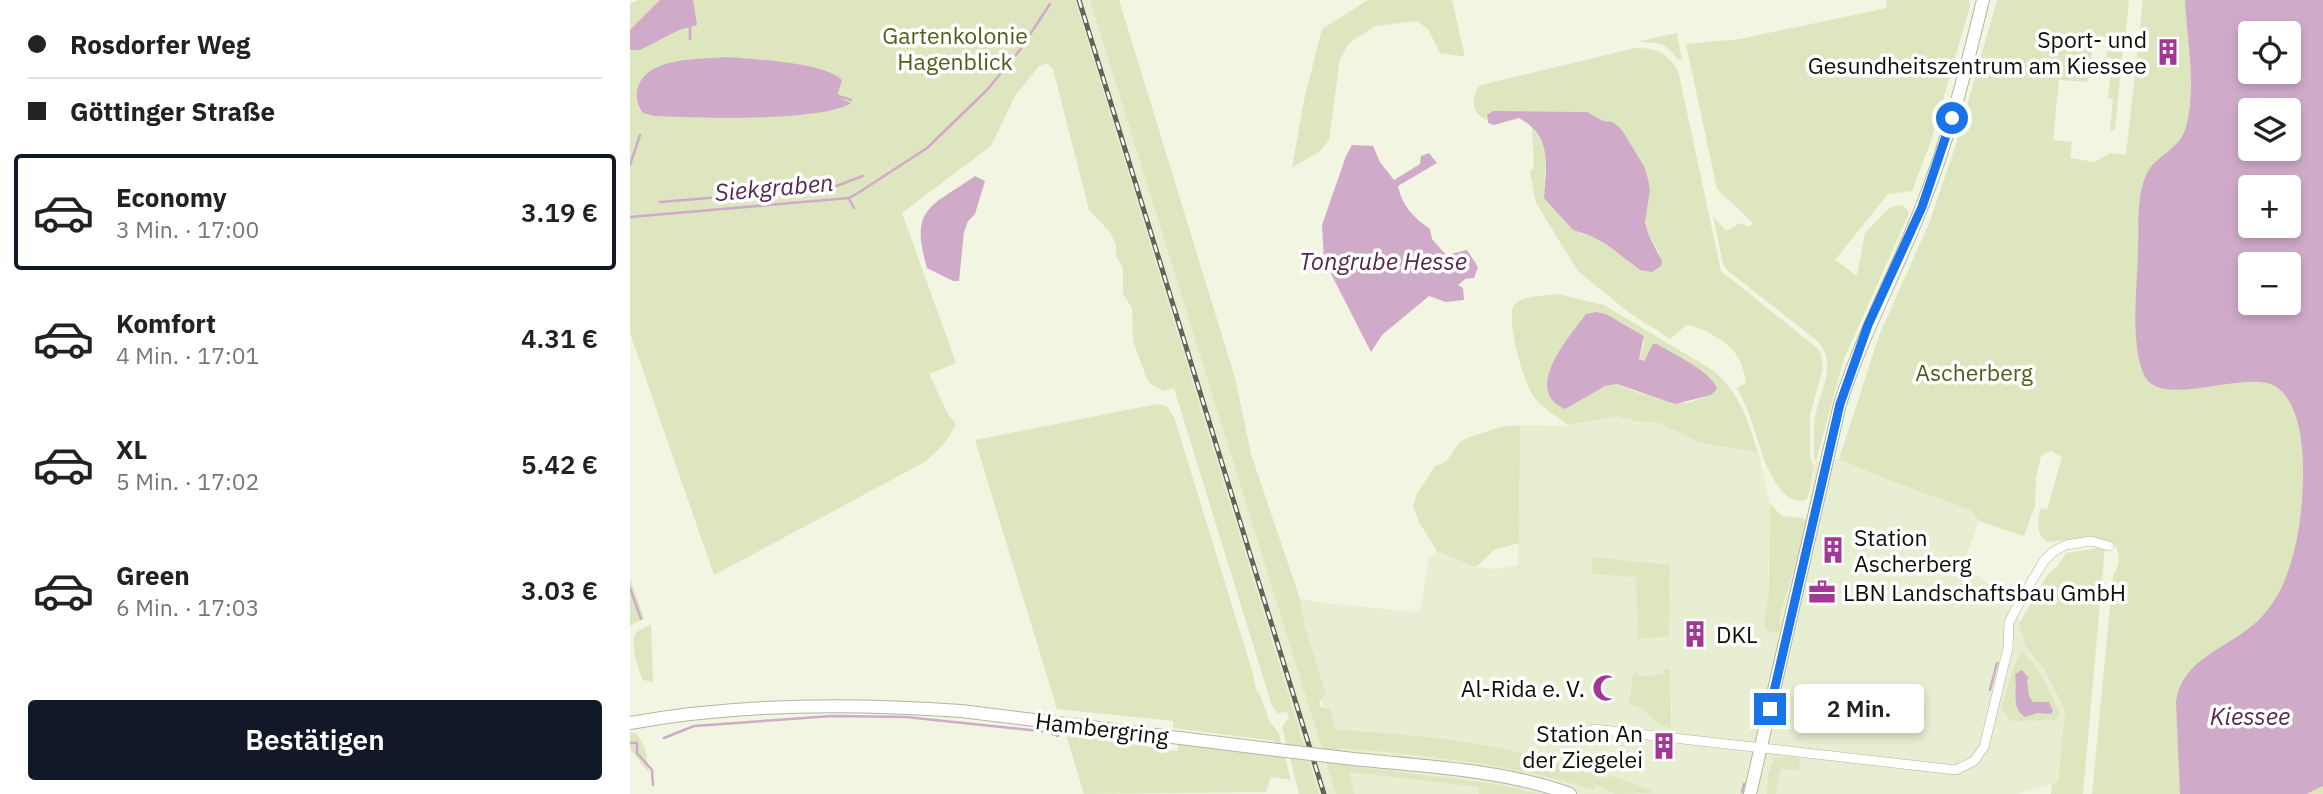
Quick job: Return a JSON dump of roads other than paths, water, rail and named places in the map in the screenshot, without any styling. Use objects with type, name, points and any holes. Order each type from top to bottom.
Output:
[{"type":"main road","points":[[1750,794],[1840,404],[1860,346],[1922,207],[1940,157],[1983,0]]},
{"type":"main road","name":"Hambergring","points":[[630,723],[749,709],[909,707],[1489,775],[1531,782],[1570,794]]},
{"type":"street","points":[[1594,729],[1947,770],[1967,766],[1984,747],[2008,648],[2009,622],[2044,561],[2054,551],[2066,545],[2091,541],[2109,546]]},
{"type":"water","points":[[660,0],[693,0],[697,25],[679,30],[640,50],[630,50],[630,30]]},
{"type":"water","name":"Kiessee","points":[[2185,0],[2323,0],[2323,786],[2306,794],[2180,794],[2176,701],[2180,687],[2196,665],[2253,625],[2272,605],[2279,593],[2296,541],[2303,473],[2300,431],[2295,413],[2287,397],[2275,386],[2262,382],[2244,382],[2167,389],[2153,385],[2144,375],[2140,362],[2135,315],[2139,203],[2150,168],[2173,147],[2186,127],[2191,96]]},
{"type":"water","points":[[725,57],[787,62],[820,69],[842,80],[837,97],[851,103],[814,113],[757,117],[655,116],[641,110],[637,92],[641,80],[649,72],[673,62]]},
{"type":"water","points":[[1493,111],[1587,112],[1603,121],[1613,122],[1622,130],[1644,166],[1648,179],[1650,190],[1645,223],[1662,261],[1661,266],[1652,272],[1640,270],[1606,244],[1573,230],[1544,198],[1546,163],[1538,134],[1519,118],[1494,125],[1488,123],[1487,115]]},
{"type":"water","name":"Tongrube Hesse","points":[[1352,145],[1373,146],[1380,162],[1394,180],[1420,164],[1421,156],[1429,153],[1437,163],[1398,186],[1402,200],[1414,216],[1430,229],[1432,239],[1446,255],[1467,250],[1478,267],[1474,278],[1465,279],[1458,285],[1463,288],[1464,300],[1446,302],[1429,296],[1382,335],[1371,352],[1324,260],[1322,225]]},
{"type":"water","points":[[975,176],[985,181],[975,214],[968,221],[964,232],[959,281],[953,281],[927,268],[922,248],[923,220],[936,203]]},
{"type":"water","points":[[1586,314],[1606,314],[1644,336],[1639,359],[1644,361],[1653,344],[1657,344],[1708,376],[1717,389],[1711,395],[1675,404],[1617,384],[1605,386],[1565,409],[1553,400],[1547,389],[1548,376],[1570,335]]},
{"type":"water","points":[[2022,670],[2029,678],[2029,696],[2033,702],[2049,702],[2053,711],[2051,714],[2037,713],[2025,717],[2020,713],[2016,703],[2015,674]]},
{"type":"waterway","name":"Siekgraben","points":[[630,217],[849,198],[927,148],[987,90],[1019,51],[1050,4]]},
{"type":"waterway","points":[[690,27],[690,39]]},
{"type":"waterway","points":[[835,95],[851,100]]},
{"type":"waterway","points":[[630,165],[640,135]]},
{"type":"waterway","points":[[660,202],[831,188],[863,176]]},
{"type":"waterway","points":[[849,199],[854,208]]},
{"type":"waterway","points":[[630,588],[641,619]]},
{"type":"waterway","points":[[1990,690],[1997,663]]},
{"type":"waterway","points":[[664,738],[694,726],[832,716],[906,717],[1049,732],[1058,736]]},
{"type":"waterway","points":[[630,743],[637,743],[637,753],[652,770],[653,785]]},
{"type":"waterway","points":[[1742,792],[1744,784]]},
{"type":"railway","points":[[1079,0],[1324,794]]},
{"type":"place","name":"Sport- und Gesundheitszentrum am Kiessee","points":[[2168,52]]},
{"type":"place","name":"Station Ascherberg","points":[[1833,550]]},
{"type":"place","name":"LBN Landschaftsbau GmbH","points":[[1822,592]]},
{"type":"place","name":"DKL","points":[[1695,634]]},
{"type":"place","name":"Al-Rida e. V.","points":[[1606,688]]},
{"type":"place","name":"Station An der Ziegelei","points":[[1664,746]]},
{"type":"park label","name":"Gartenkolonie Hagenblick","points":[[955,48]]},
{"type":"park label","name":"Ascherberg","points":[[1974,372]]}]
